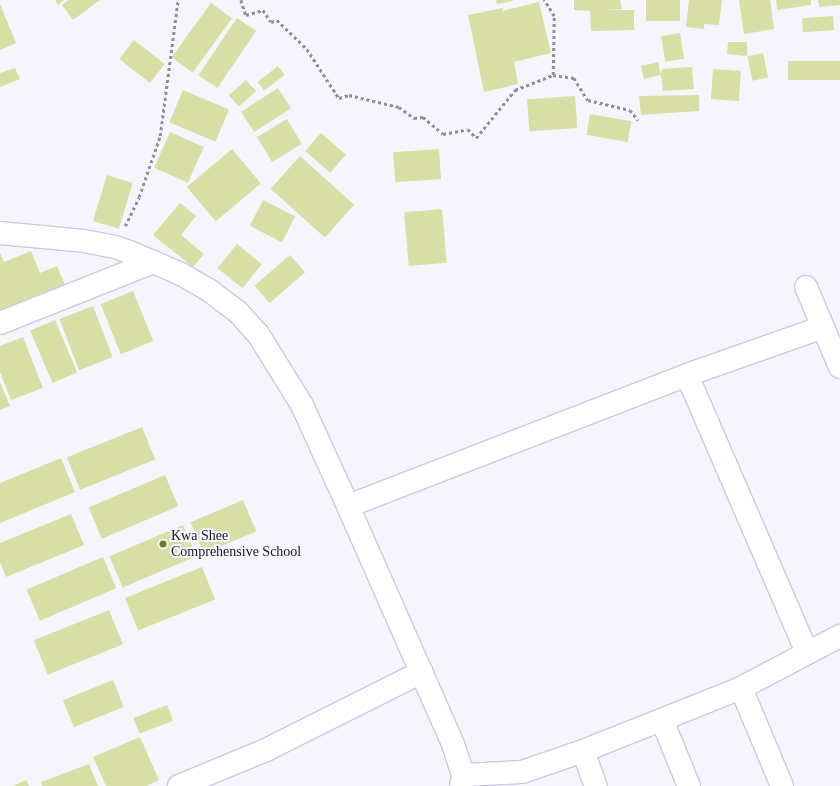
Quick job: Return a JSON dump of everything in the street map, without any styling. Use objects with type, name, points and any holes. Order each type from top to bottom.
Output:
[{"type":"street","points":[[0,233],[42,236],[115,247],[153,262],[210,291],[238,312],[258,334],[302,405],[453,744],[462,781],[524,779],[583,751],[741,688],[840,636]]},
{"type":"street","points":[[0,324],[153,262]]},
{"type":"street","points":[[806,286],[840,367]]},
{"type":"street","points":[[348,506],[687,375],[823,327]]},
{"type":"street","points":[[687,375],[807,652]]},
{"type":"street","points":[[179,786],[266,750],[422,672]]},
{"type":"street","points":[[741,688],[782,786]]},
{"type":"street","points":[[662,720],[689,786]]},
{"type":"street","points":[[583,751],[596,786]]},
{"type":"path","points":[[115,247],[139,197],[160,136],[173,23],[178,0]]},
{"type":"path","points":[[241,0],[246,15],[263,10],[271,22],[277,20],[307,49],[338,98],[349,96],[399,107],[414,118],[423,117],[443,134],[468,129],[476,138],[515,90],[553,75],[574,78],[588,100],[630,110],[638,120]]},
{"type":"path","points":[[544,0],[554,16],[553,75]]},
{"type":"building","points":[[55,0],[64,0],[58,5]]},
{"type":"building","points":[[69,0],[100,0],[73,20],[62,5]]},
{"type":"building","points":[[496,0],[513,0],[513,1],[497,4]]},
{"type":"building","points":[[574,0],[620,0],[622,9],[607,10],[634,10],[634,30],[591,31],[590,11],[574,10]]},
{"type":"building","points":[[646,0],[680,0],[680,21],[646,21]]},
{"type":"building","points":[[689,0],[722,0],[719,25],[704,24],[704,29],[686,27]]},
{"type":"building","points":[[739,0],[770,0],[774,29],[744,34]]},
{"type":"building","points":[[776,0],[811,0],[811,5],[777,10]]},
{"type":"building","points":[[818,0],[840,0],[840,5],[819,7]]},
{"type":"building","points":[[539,2],[551,53],[514,62],[518,84],[484,92],[468,15],[503,8],[502,11]]},
{"type":"building","points":[[211,3],[232,18],[193,72],[172,57]]},
{"type":"building","points":[[0,4],[16,43],[0,50]]},
{"type":"building","points":[[833,16],[834,30],[803,32],[802,18]]},
{"type":"building","points":[[237,18],[256,31],[217,88],[198,75]]},
{"type":"building","points":[[680,33],[684,59],[665,62],[661,36]]},
{"type":"building","points":[[134,40],[165,64],[150,83],[119,59]]},
{"type":"building","points":[[728,42],[747,42],[747,56],[727,54]]},
{"type":"building","points":[[763,53],[768,77],[753,81],[747,56]]},
{"type":"building","points":[[788,61],[840,61],[840,80],[788,80]]},
{"type":"building","points":[[658,62],[661,75],[644,79],[641,66]]},
{"type":"building","points":[[278,66],[285,75],[264,91],[258,82]]},
{"type":"building","points":[[692,67],[694,89],[663,91],[661,75],[662,69]]},
{"type":"building","points":[[15,68],[20,79],[0,87],[0,73]]},
{"type":"building","points":[[713,69],[741,71],[739,101],[711,99]]},
{"type":"building","points":[[246,80],[256,91],[239,107],[229,95]]},
{"type":"building","points":[[278,88],[291,108],[254,132],[241,112]]},
{"type":"building","points":[[183,90],[229,110],[215,142],[169,122]]},
{"type":"building","points":[[699,95],[699,111],[641,115],[639,96]]},
{"type":"building","points":[[575,96],[577,128],[529,131],[527,99]]},
{"type":"building","points":[[590,114],[631,121],[628,142],[586,135]]},
{"type":"building","points":[[287,119],[302,144],[272,162],[257,137]]},
{"type":"building","points":[[170,132],[204,147],[188,183],[154,168]]},
{"type":"building","points":[[321,133],[346,155],[330,173],[305,151]]},
{"type":"building","points":[[232,149],[261,183],[216,221],[187,187]]},
{"type":"building","points":[[439,149],[441,179],[395,182],[393,152]]},
{"type":"building","points":[[300,156],[354,205],[325,238],[271,189]]},
{"type":"building","points":[[107,175],[133,183],[119,229],[93,221]]},
{"type":"building","points":[[263,200],[295,216],[282,242],[250,226]]},
{"type":"building","points":[[180,203],[196,216],[181,235],[204,254],[193,267],[153,235]]},
{"type":"building","points":[[442,209],[447,263],[409,266],[404,212]]},
{"type":"building","points":[[237,244],[262,264],[242,288],[217,268]]},
{"type":"building","points":[[31,251],[40,273],[57,266],[65,285],[0,312],[0,253],[4,262]]},
{"type":"building","points":[[290,255],[305,272],[270,303],[255,286]]},
{"type":"building","points":[[133,291],[153,341],[121,354],[101,304]]},
{"type":"building","points":[[93,306],[113,357],[79,370],[59,319]]},
{"type":"building","points":[[55,320],[77,372],[52,383],[30,331]]},
{"type":"building","points":[[23,337],[43,388],[11,400],[0,372],[0,346]]},
{"type":"building","points":[[0,382],[10,406],[0,410]]},
{"type":"building","points":[[142,427],[155,459],[80,490],[67,457]]},
{"type":"building","points":[[61,458],[75,492],[0,523],[0,483]]},
{"type":"building","points":[[165,475],[178,506],[102,539],[89,507]]},
{"type":"building","points":[[243,500],[256,531],[204,554],[191,522]]},
{"type":"building","points":[[71,514],[84,545],[6,577],[0,562],[0,543]]},
{"type":"building","points":[[183,525],[196,556],[123,588],[109,556]]},
{"type":"building","points":[[103,557],[116,588],[40,621],[27,589]]},
{"type":"building","points":[[202,567],[215,599],[138,631],[125,598]]},
{"type":"building","points":[[109,610],[123,644],[48,675],[34,640]]},
{"type":"building","points":[[113,680],[124,707],[74,727],[63,700]]},
{"type":"building","points":[[167,705],[173,721],[139,734],[133,718]]},
{"type":"building","points":[[140,737],[159,780],[146,786],[106,786],[93,757]]},
{"type":"building","points":[[89,764],[98,786],[42,786],[41,782]]},
{"type":"building","points":[[26,780],[29,786],[13,786]]},
{"type":"place","name":"Kwa Shee Comprehensive School","points":[[163,544]]}]
